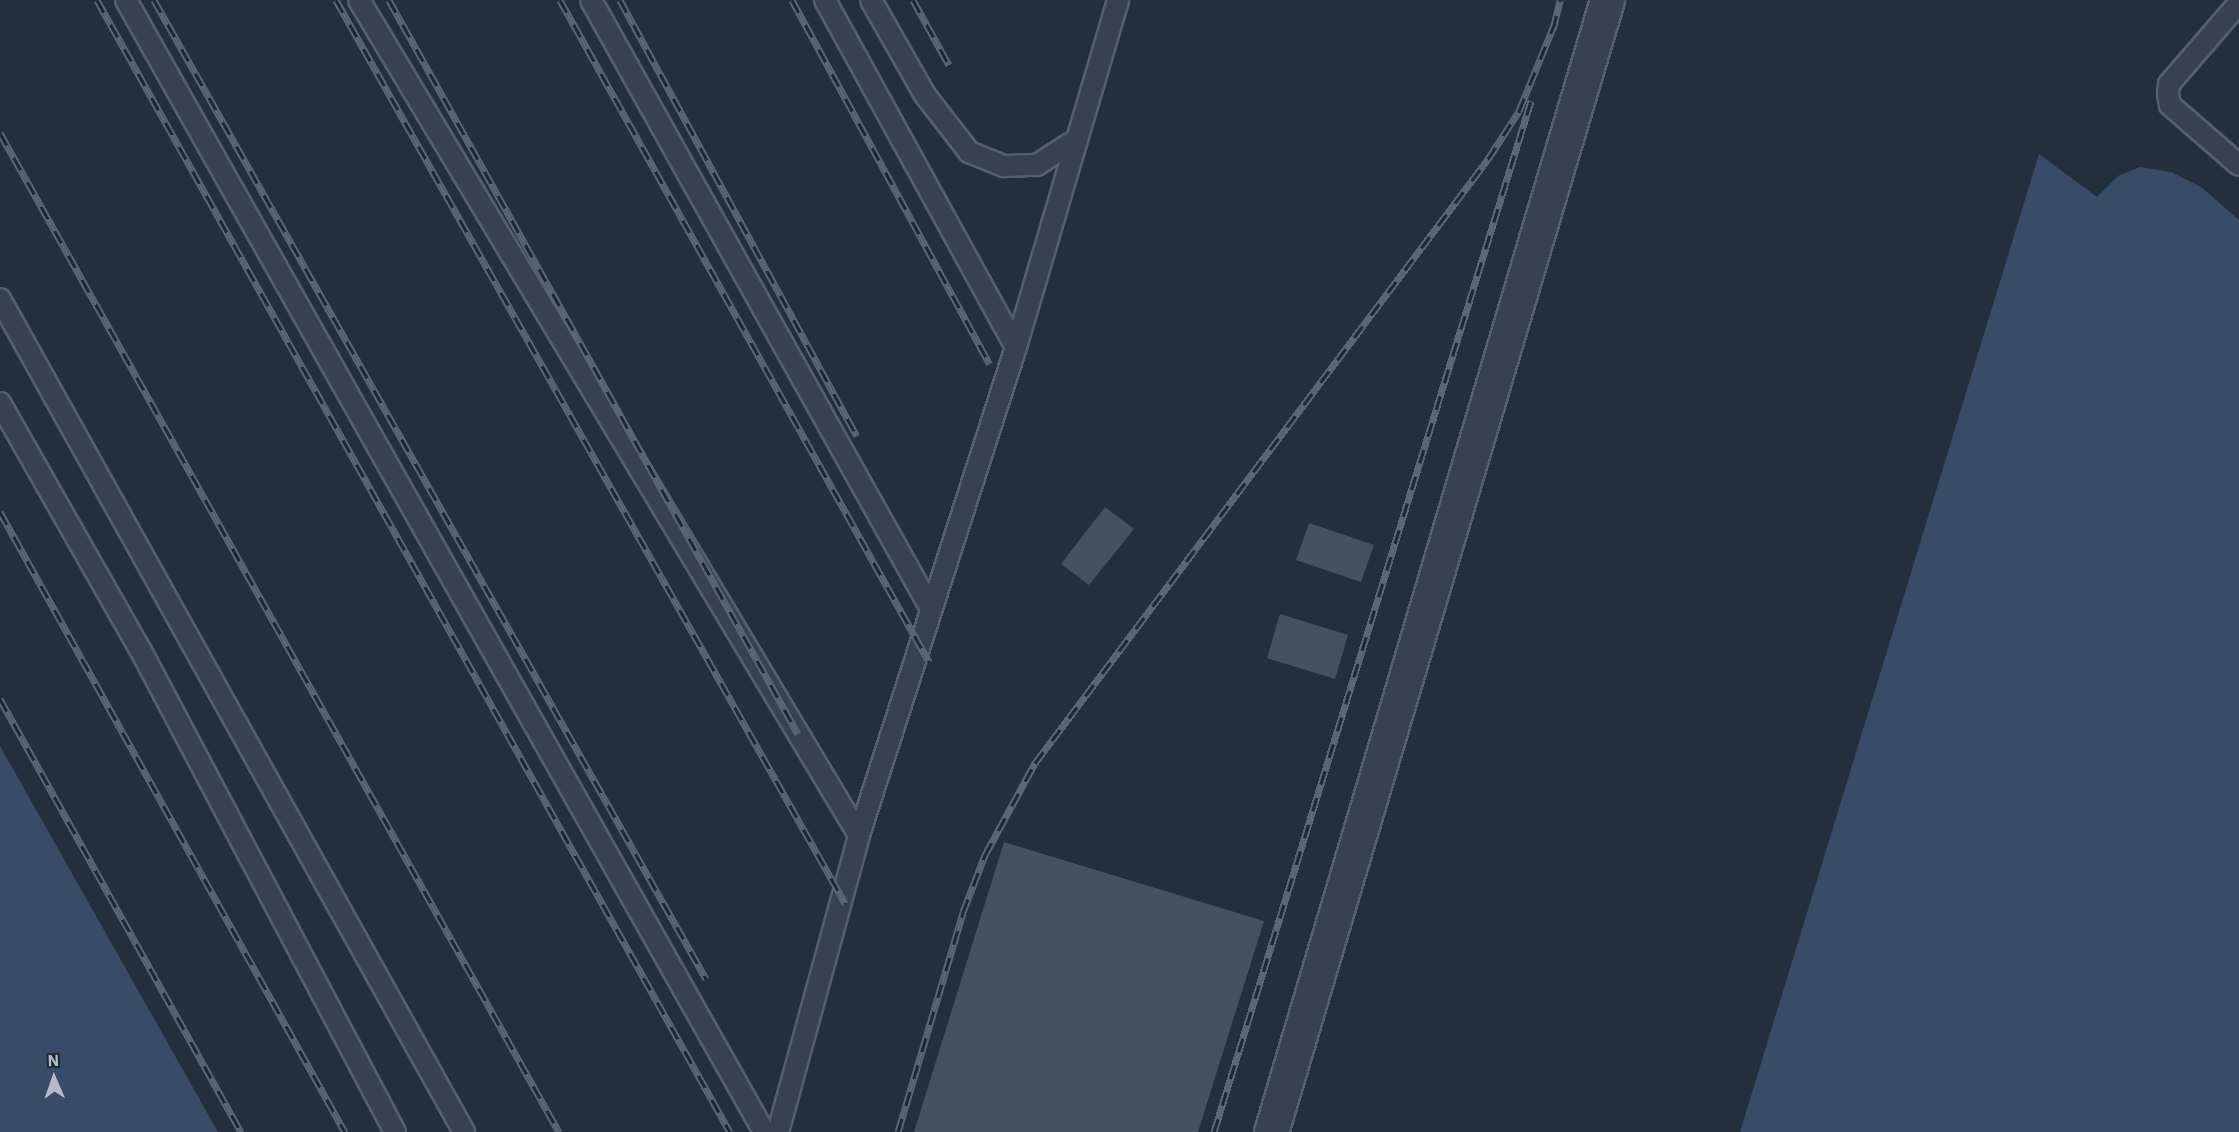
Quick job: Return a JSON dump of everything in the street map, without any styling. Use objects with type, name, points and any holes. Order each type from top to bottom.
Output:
[{"type":"street","points":[[1271,1132],[1607,0]]},
{"type":"lane","points":[[126,0],[764,1132]]},
{"type":"lane","points":[[359,0],[860,835]]},
{"type":"lane","points":[[591,0],[930,607]]},
{"type":"lane","points":[[825,0],[1016,347]]},
{"type":"lane","points":[[871,0],[925,95],[969,152],[1004,166],[1037,165],[1071,144]]},
{"type":"lane","points":[[778,1132],[860,835],[904,706],[930,607],[1016,347],[1071,144],[1118,0]]},
{"type":"lane","points":[[2239,3],[2169,84],[2168,94],[2170,105],[2239,165]]},
{"type":"lane","points":[[0,299],[464,1132]]},
{"type":"lane","points":[[0,403],[140,649],[395,1132]]},
{"type":"water","points":[[2039,154],[2097,197],[2118,176],[2140,167],[2171,172],[2201,187],[2239,220],[2239,1132],[1740,1132]]},
{"type":"water","points":[[0,746],[218,1132],[0,1132]]},
{"type":"building","points":[[1105,507],[1134,529],[1089,585],[1061,564]]},
{"type":"building","points":[[1309,523],[1374,545],[1361,582],[1296,560]]},
{"type":"building","points":[[1280,614],[1348,635],[1335,679],[1267,658]]},
{"type":"building","points":[[1004,842],[1264,921],[1198,1132],[914,1132]]},
{"type":"railway","points":[[97,0],[730,1132]]},
{"type":"railway","points":[[154,0],[706,979]]},
{"type":"railway","points":[[336,0],[845,903]]},
{"type":"railway","points":[[389,0],[798,734]]},
{"type":"railway","points":[[560,0],[929,662]]},
{"type":"railway","points":[[620,0],[857,436]]},
{"type":"railway","points":[[792,0],[990,364]]},
{"type":"railway","points":[[913,0],[949,65]]},
{"type":"railway","points":[[1553,29],[1560,0]]},
{"type":"railway","points":[[898,1132],[963,912],[985,855],[1035,763],[1488,159],[1519,111],[1555,23]]},
{"type":"railway","points":[[1214,1132],[1531,101]]},
{"type":"railway","points":[[0,133],[559,1132]]},
{"type":"railway","points":[[0,512],[345,1132]]},
{"type":"railway","points":[[0,699],[241,1132]]}]
